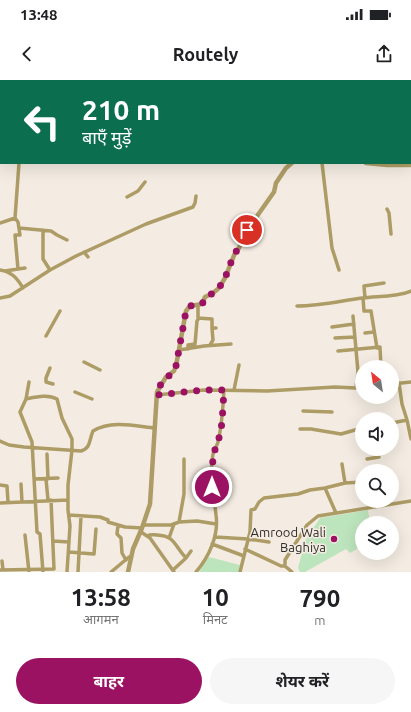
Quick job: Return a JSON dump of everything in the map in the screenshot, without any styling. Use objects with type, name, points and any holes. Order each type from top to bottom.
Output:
[{"type":"street","points":[[18,269],[15,236],[20,235],[16,218],[19,164]]},
{"type":"street","points":[[128,572],[133,549],[150,504],[157,395],[160,385],[166,376],[174,371],[176,366],[186,311],[190,306],[202,304],[206,297],[219,288],[225,278],[234,253],[239,248],[245,233],[274,192],[276,183],[286,168],[291,164]]},
{"type":"street","points":[[322,164],[332,248],[339,270]]},
{"type":"street","points":[[374,164],[411,165]]},
{"type":"street","points":[[127,197],[138,191],[145,182]]},
{"type":"street","points":[[0,298],[10,296],[50,270],[84,252],[146,224],[193,207],[196,196]]},
{"type":"street","points":[[387,209],[389,213],[391,234]]},
{"type":"street","points":[[0,223],[16,218]]},
{"type":"street","points":[[19,228],[51,231],[57,236],[67,240]]},
{"type":"street","points":[[43,230],[43,259],[50,270]]},
{"type":"street","points":[[84,252],[88,257]]},
{"type":"street","points":[[2,271],[25,268]]},
{"type":"street","points":[[2,271],[17,278],[23,288]]},
{"type":"street","points":[[377,348],[371,311],[364,311],[364,286],[384,283]]},
{"type":"street","points":[[297,306],[317,306],[411,291]]},
{"type":"street","points":[[188,349],[188,345],[195,344],[197,321],[199,318],[198,305]]},
{"type":"street","points":[[46,336],[60,311]]},
{"type":"street","points":[[353,316],[357,360]]},
{"type":"street","points":[[199,318],[212,319],[214,328],[213,340],[210,345]]},
{"type":"street","points":[[332,327],[354,324]]},
{"type":"street","points":[[365,333],[374,332]]},
{"type":"street","points":[[335,338],[355,337]]},
{"type":"street","points":[[179,350],[210,345],[231,344]]},
{"type":"street","points":[[338,351],[380,347],[381,360]]},
{"type":"street","points":[[84,362],[100,370]]},
{"type":"street","points":[[234,390],[239,365]]},
{"type":"street","points":[[50,368],[46,382],[53,384]]},
{"type":"street","points":[[30,382],[26,399],[20,412],[32,442],[37,532],[40,534],[43,571]]},
{"type":"street","points":[[411,382],[399,383],[402,404],[411,439]]},
{"type":"street","points":[[157,395],[204,390],[267,391],[334,387],[355,388]]},
{"type":"street","points":[[196,572],[204,562],[215,537],[216,517],[212,483],[213,454],[218,443],[222,423],[224,390]]},
{"type":"street","points":[[75,392],[92,398]]},
{"type":"street","points":[[26,399],[43,396],[54,397],[57,399],[62,418],[72,439],[68,485],[70,526],[67,572]]},
{"type":"street","points":[[303,411],[332,412]]},
{"type":"street","points":[[399,421],[407,420]]},
{"type":"street","points":[[0,441],[9,444],[32,447],[72,450],[86,449],[89,446],[93,431],[109,425],[120,424],[155,428]]},
{"type":"street","points":[[300,429],[312,429],[341,434],[355,430]]},
{"type":"street","points":[[2,562],[1,570],[43,571],[54,569],[47,479],[47,454]]},
{"type":"street","points":[[367,459],[379,457]]},
{"type":"street","points":[[179,522],[184,494],[184,459]]},
{"type":"street","points":[[342,464],[346,483]]},
{"type":"street","points":[[34,479],[58,478]]},
{"type":"street","points":[[240,572],[250,532],[251,510],[255,509],[259,502],[264,498],[298,494],[310,490],[355,482]]},
{"type":"street","points":[[21,484],[22,502]]},
{"type":"street","points":[[0,485],[7,486],[8,502]]},
{"type":"street","points":[[325,488],[336,513]]},
{"type":"street","points":[[0,503],[68,500]]},
{"type":"street","points":[[286,569],[285,560],[289,552],[308,525],[318,516],[411,501]]},
{"type":"street","points":[[69,515],[100,517],[108,520],[108,522],[118,525],[142,528],[179,522],[197,521],[216,524]]},
{"type":"street","points":[[78,572],[81,516]]},
{"type":"street","points":[[169,538],[174,524]]},
{"type":"street","points":[[118,525],[117,534],[121,538],[122,553],[126,560]]},
{"type":"street","points":[[142,528],[173,571],[186,558],[190,551]]},
{"type":"street","points":[[69,552],[94,554],[96,529]]},
{"type":"street","points":[[25,535],[29,571]]},
{"type":"street","points":[[147,536],[166,536],[172,540],[180,553],[186,558]]},
{"type":"street","points":[[215,537],[269,542]]},
{"type":"street","points":[[53,541],[69,542]]},
{"type":"street","points":[[212,544],[244,556]]},
{"type":"street","points":[[245,549],[292,572]]},
{"type":"street","points":[[112,572],[128,557],[131,557]]},
{"type":"green space","name":"Amrood Wali Baghiya","points":[[368,510],[369,516],[355,516],[355,550],[350,553],[346,549],[305,572],[300,572],[298,568],[305,541],[320,518]]},
{"type":"green space","points":[[209,557],[240,565],[239,572],[199,572]]},
{"type":"place","name":"Amrood Wali Baghiya","points":[[334,539]]},
{"type":"route","points":[[212,487],[213,454],[218,443],[222,423],[224,390],[204,390],[157,395],[157,392],[166,376],[174,371],[176,366],[186,311],[190,306],[202,304],[206,297],[219,288],[225,278],[234,253],[239,248],[247,230]]}]
